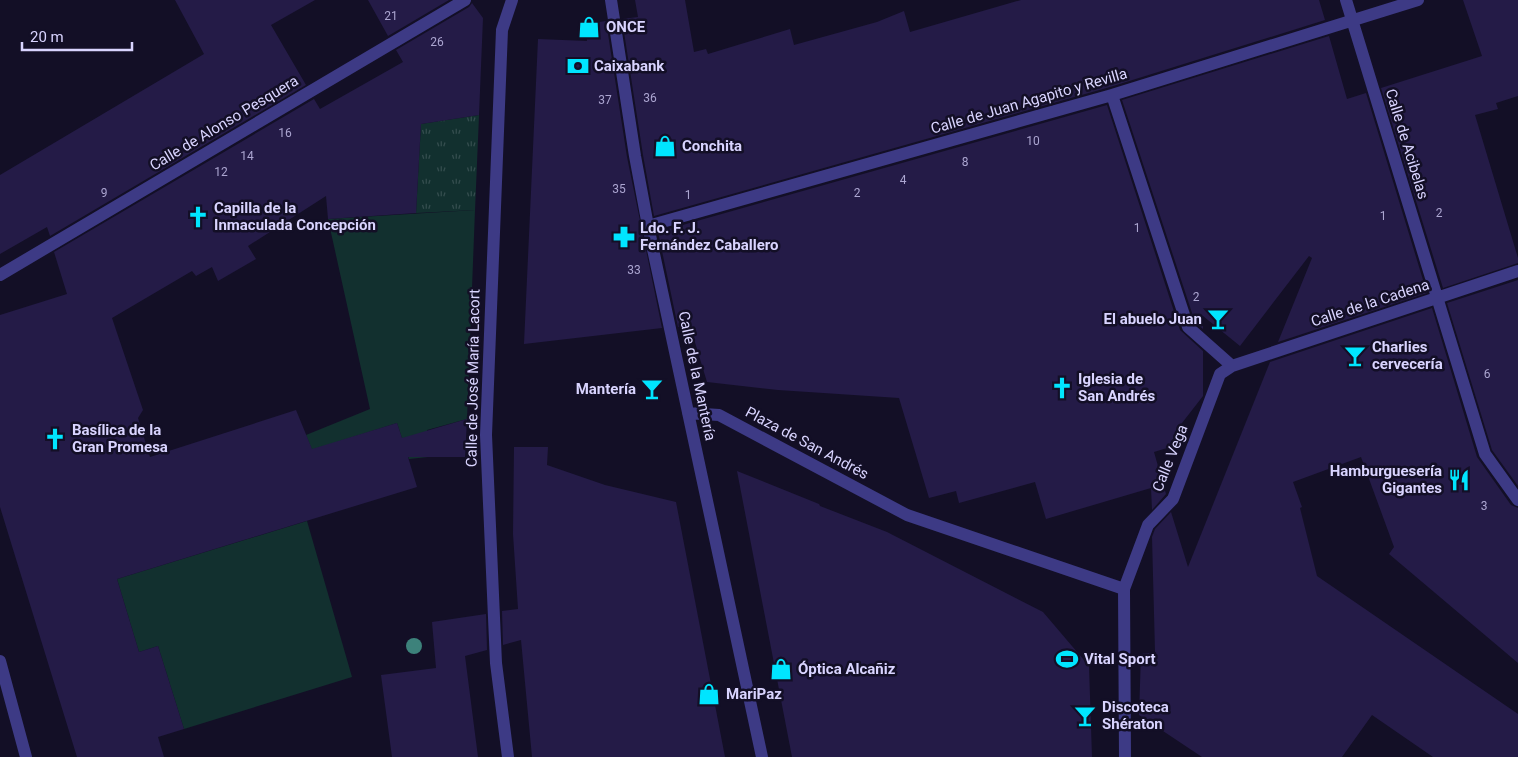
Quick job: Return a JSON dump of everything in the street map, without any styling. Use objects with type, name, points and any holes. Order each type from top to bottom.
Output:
[{"type":"street","name":"Calle de Alonso Pesquera","points":[[0,275],[465,0]]},
{"type":"street","name":"Calle de José María Lacort","points":[[508,757],[496,663],[486,435],[502,30],[512,0]]},
{"type":"street","name":"Calle de la Mantería","points":[[611,0],[633,146],[648,226],[762,757]]},
{"type":"street","name":"Calle de Acibelas","points":[[1346,0],[1485,454],[1518,500]]},
{"type":"street","name":"Calle de Juan Agapito y Revilla","points":[[648,226],[1112,95],[1418,0]]},
{"type":"street","points":[[1112,95],[1188,327],[1232,366]]},
{"type":"street","name":"Calle de la Cadena","points":[[1232,366],[1518,271]]},
{"type":"street","name":"Calle Vega","points":[[1128,755],[1123,648],[1124,589],[1148,525],[1173,499],[1220,374],[1232,366]]},
{"type":"street","name":"Plaza de San Andrés","points":[[688,413],[718,415],[907,515],[1124,589]]},
{"type":"street","points":[[0,661],[26,757]]},
{"type":"green space","points":[[479,115],[475,210],[416,213],[421,124]]},
{"type":"green space","points":[[475,210],[467,419],[427,430],[428,457],[409,459],[397,423],[312,450],[306,435],[370,409],[328,219]]},
{"type":"green space","points":[[307,521],[352,677],[184,729],[158,646],[139,652],[117,579]]},
{"type":"building","points":[[175,0],[315,0],[271,25],[306,85],[50,236],[47,227],[0,254],[0,175],[204,54]]},
{"type":"building","points":[[368,0],[449,0],[388,36]]},
{"type":"building","points":[[635,0],[685,0],[694,52],[706,49],[708,54],[790,29],[794,45],[877,22],[904,11],[910,32],[1021,0],[1319,0],[1325,20],[1110,87],[654,216],[622,19],[638,17]]},
{"type":"building","points":[[1463,0],[1518,0],[1518,96],[1496,103],[1498,109],[1475,115],[1518,263],[1443,288],[1381,88],[1482,56]]},
{"type":"building","points":[[472,3],[483,18],[479,115],[421,124],[416,213],[328,219],[326,196],[248,246],[256,259],[218,281],[212,267],[196,276],[192,271],[112,318],[143,410],[138,418],[150,457],[296,410],[312,449],[397,423],[402,438],[467,419],[465,457],[408,457],[417,487],[117,579],[139,652],[158,646],[184,729],[158,737],[164,757],[77,757],[0,507],[0,315],[67,294],[54,252],[314,99],[320,109],[403,62],[396,50],[469,7]]},
{"type":"building","points":[[606,21],[627,157],[662,328],[524,344],[538,39],[587,41],[585,24]]},
{"type":"building","points":[[1329,36],[1347,99],[1366,93],[1427,293],[1278,342],[1312,258],[1309,256],[1240,346],[1203,316],[1203,329],[1195,322],[1122,100]]},
{"type":"building","points":[[1107,105],[1180,330],[1203,351],[1203,396],[1175,432],[1180,444],[1154,452],[1166,494],[1152,510],[1151,488],[1046,519],[1035,482],[959,503],[956,491],[929,498],[899,398],[778,390],[707,382],[690,326],[678,327],[658,232]]},
{"type":"building","points":[[1518,280],[1518,486],[1492,450],[1447,303]]},
{"type":"building","points":[[1432,308],[1477,457],[1511,505],[1518,508],[1518,663],[1389,554],[1394,547],[1361,457],[1293,482],[1302,507],[1300,508],[1317,576],[1518,714],[1518,757],[1433,757],[1372,715],[1342,757],[1202,757],[1139,715],[1141,654],[1155,652],[1152,537],[1155,529],[1171,512],[1188,567],[1270,362]]},
{"type":"building","points":[[514,447],[548,447],[547,465],[605,485],[676,502],[725,757],[532,757],[521,640],[503,645],[502,611],[518,609],[513,534]]},
{"type":"building","points":[[737,471],[887,532],[1043,612],[1089,666],[1092,757],[792,757]]},
{"type":"building","points":[[486,614],[487,650],[465,656],[478,757],[392,757],[381,675],[436,668],[432,622]]},
{"type":"place","name":"ONCE","points":[[589,27]]},
{"type":"place","name":"Caixabank","points":[[578,66]]},
{"type":"place","name":"Conchita","points":[[665,146]]},
{"type":"place","name":"Capilla de la Inmaculada Concepción","points":[[198,217]]},
{"type":"place","name":"Ldo. F. J. Fernández Caballero","points":[[624,237]]},
{"type":"place","name":"El abuelo Juan","points":[[1218,319]]},
{"type":"place","name":"Charlies cervecería","points":[[1355,356]]},
{"type":"place","name":"Iglesia de San Andrés","points":[[1062,388]]},
{"type":"place","name":"Mantería","points":[[652,389]]},
{"type":"place","name":"Basílica de la Gran Promesa","points":[[55,439]]},
{"type":"place","name":"Hamburguesería Gigantes","points":[[1459,480]]},
{"type":"place","name":"Vital Sport","points":[[1067,659]]},
{"type":"place","name":"Óptica Alcañiz","points":[[781,669]]},
{"type":"place","name":"MariPaz","points":[[709,694]]},
{"type":"place","name":"Discoteca Shératon","points":[[1085,716]]}]
